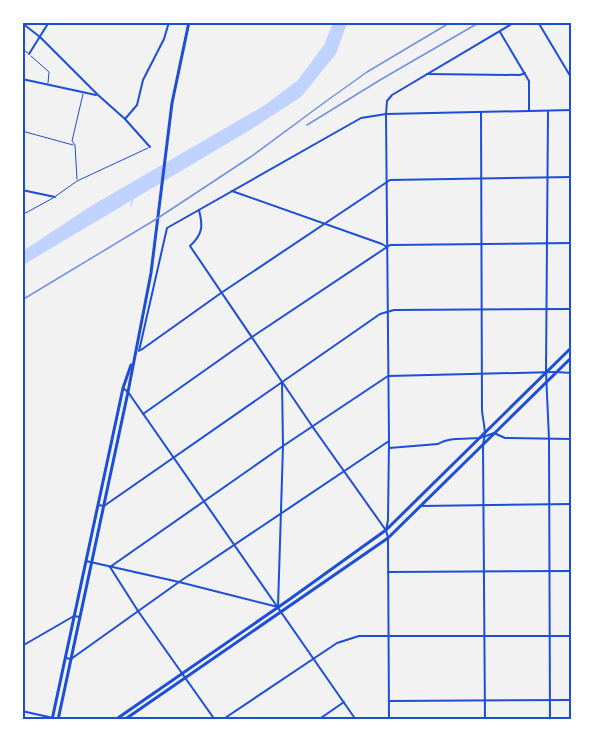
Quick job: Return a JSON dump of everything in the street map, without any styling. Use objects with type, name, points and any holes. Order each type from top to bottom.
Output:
[{"type":"main road","points":[[59,719],[151,273],[172,103],[189,22]]},
{"type":"main road","points":[[115,720],[386,530],[572,347]]},
{"type":"main road","points":[[52,719],[123,388],[134,355]]},
{"type":"main road","points":[[124,720],[388,538],[572,357]]},
{"type":"street","points":[[29,54],[49,22]]},
{"type":"street","points":[[125,119],[137,105],[143,80],[164,39],[168,22]]},
{"type":"street","points":[[386,530],[389,448],[387,100],[426,74],[515,22]]},
{"type":"street","points":[[538,22],[572,79]]},
{"type":"street","points":[[22,23],[40,36],[125,119],[150,147]]},
{"type":"street","points":[[500,31],[529,81],[529,111]]},
{"type":"street","points":[[426,74],[520,75],[525,73]]},
{"type":"street","points":[[22,79],[98,95]]},
{"type":"street","points":[[139,351],[167,228],[361,118],[386,114],[572,110]]},
{"type":"street","points":[[548,111],[546,372],[549,438],[550,720]]},
{"type":"street","points":[[481,112],[482,411],[486,434],[483,444],[485,720]]},
{"type":"street","points":[[134,355],[390,180],[572,177]]},
{"type":"street","points":[[22,190],[55,197]]},
{"type":"street","points":[[232,191],[387,247]]},
{"type":"street","points":[[199,210],[201,230],[198,239],[190,246],[312,426],[386,530],[388,538],[388,720]]},
{"type":"street","points":[[143,414],[252,337],[390,245],[572,243]]},
{"type":"street","points":[[98,505],[104,506],[380,314],[394,310],[572,309]]},
{"type":"street","points":[[110,567],[312,426],[388,376],[572,373]]},
{"type":"street","points":[[278,607],[283,446],[282,382]]},
{"type":"street","points":[[123,388],[174,457],[356,720]]},
{"type":"street","points":[[486,434],[505,438],[572,438]]},
{"type":"street","points":[[389,448],[438,444],[443,441],[472,437],[480,438]]},
{"type":"street","points":[[65,658],[71,659],[234,544],[389,441]]},
{"type":"street","points":[[420,506],[572,504]]},
{"type":"street","points":[[86,561],[278,607]]},
{"type":"street","points":[[110,567],[138,611],[215,720]]},
{"type":"street","points":[[388,572],[572,571]]},
{"type":"street","points":[[22,646],[74,616],[80,617]]},
{"type":"street","points":[[222,720],[313,658],[338,643],[359,636],[572,636]]},
{"type":"street","points":[[388,701],[572,700]]},
{"type":"street","points":[[318,720],[344,702]]},
{"type":"street","points":[[22,711],[59,719]]},
{"type":"lane","points":[[22,49],[49,72],[48,84]]},
{"type":"lane","points":[[77,181],[75,145],[72,141],[83,92]]},
{"type":"lane","points":[[22,131],[75,145]]},
{"type":"lane","points":[[22,215],[55,197],[77,181],[150,147]]},
{"type":"water","points":[[333,23],[347,23],[336,54],[301,97],[250,130],[23,265],[23,251],[91,206],[265,105],[298,80],[324,45]]},
{"type":"waterway","points":[[131,206],[133,198]]},
{"type":"railway","points":[[22,300],[158,218],[252,156],[367,72],[451,22]]},
{"type":"railway","points":[[307,125],[480,22]]}]
